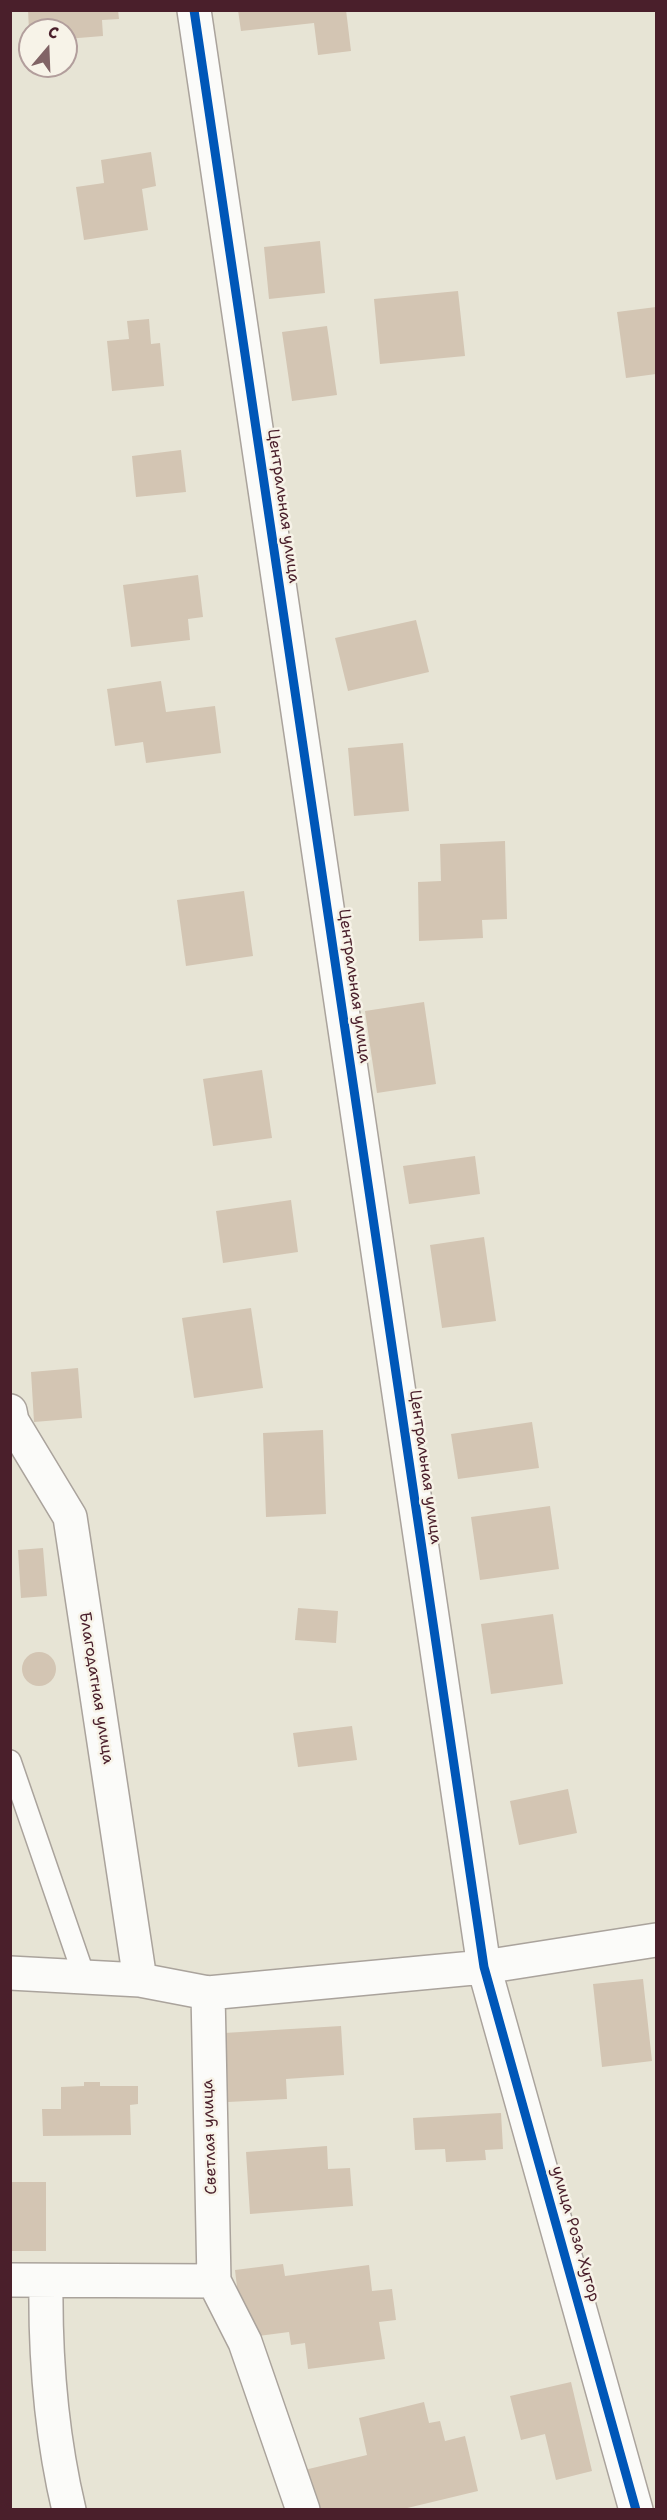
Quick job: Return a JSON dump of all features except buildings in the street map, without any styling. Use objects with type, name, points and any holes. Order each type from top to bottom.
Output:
[{"type":"street","name":"Центральная улица","points":[[194,10],[484,1967]]},
{"type":"street","name":"Благодатная улица","points":[[10,1411],[12,1421],[70,1517],[140,1980]]},
{"type":"street","points":[[10,1973],[140,1980],[208,1993],[484,1967],[657,1940]]},
{"type":"street","name":"улица Роза Хутор","points":[[484,1967],[636,2510]]},
{"type":"street","name":"Светлая улица","points":[[208,1993],[214,2281],[245,2343],[303,2510]]},
{"type":"street","points":[[10,2280],[214,2281]]},
{"type":"street","points":[[46,2281],[48,2391],[69,2510]]},
{"type":"lane","points":[[10,1761],[84,1976]]},
{"type":"cycle path","points":[[194,10],[484,1967],[636,2510]]}]
